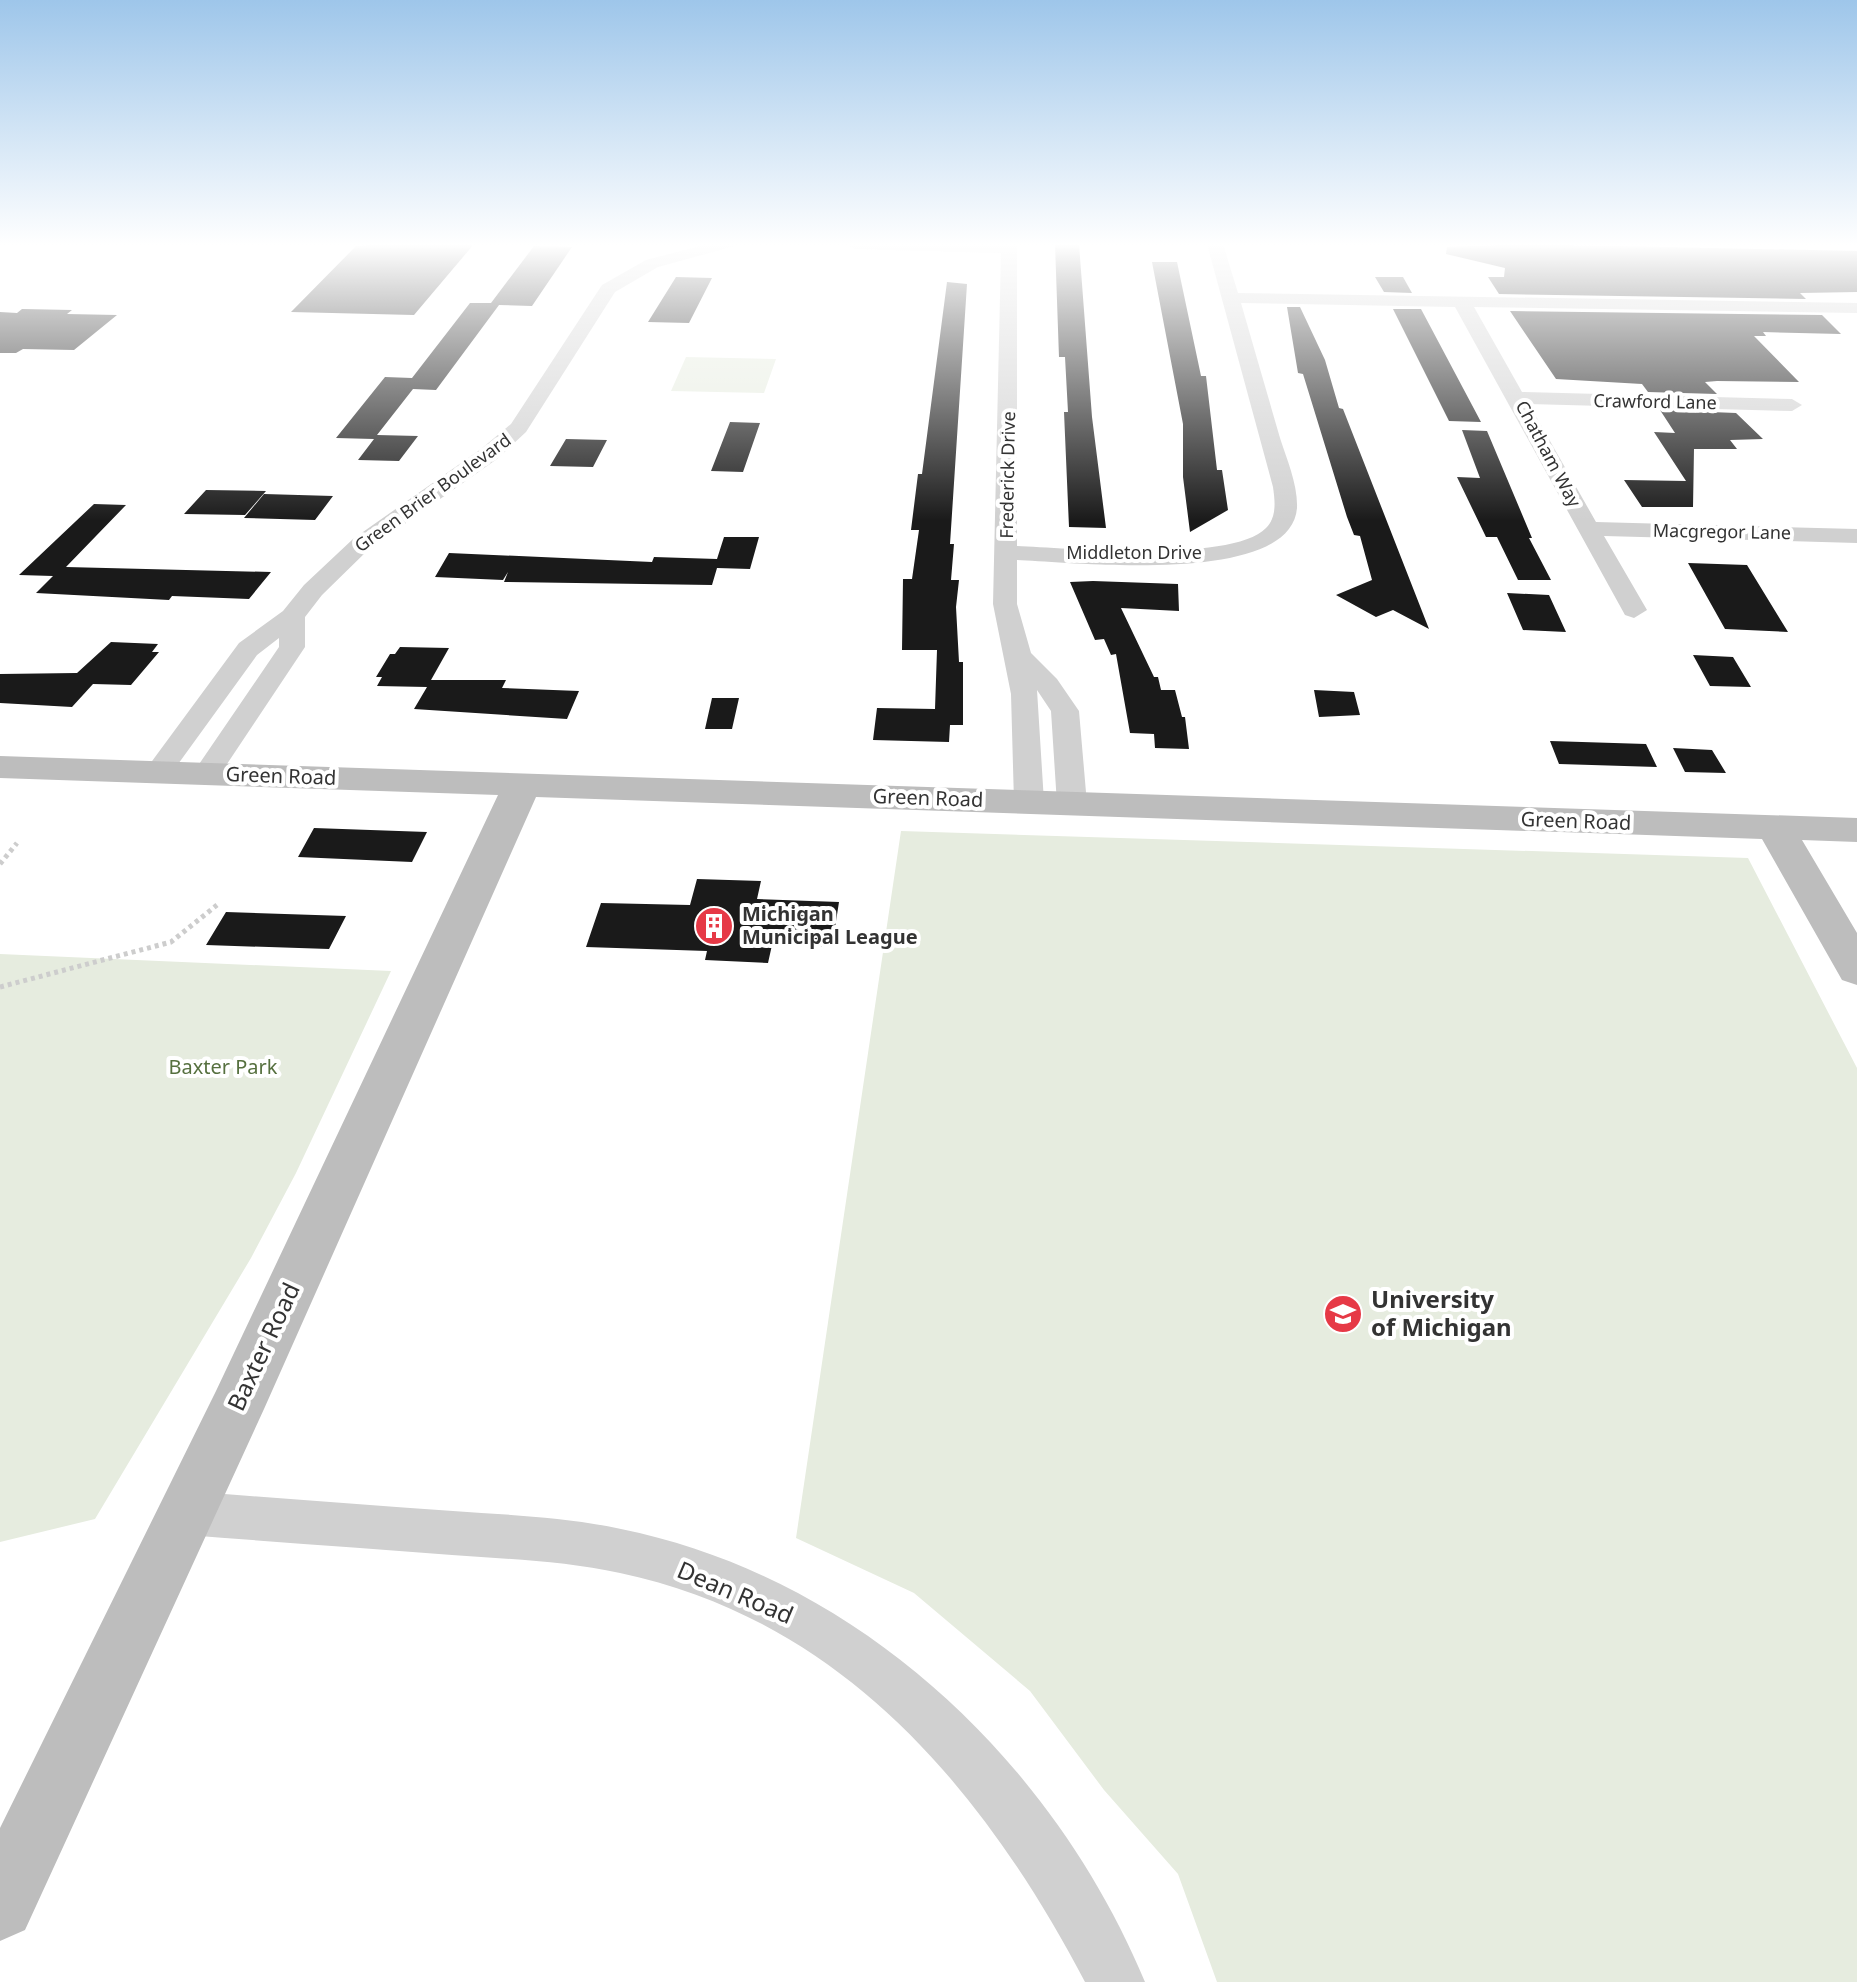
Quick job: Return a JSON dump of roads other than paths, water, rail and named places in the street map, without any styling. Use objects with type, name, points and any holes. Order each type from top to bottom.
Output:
[{"type":"street","name":"Green Brier Boulevard","points":[[158,772],[248,649],[292,616],[313,590],[361,544],[504,443],[533,410],[577,336]]},
{"type":"street","name":"Frederick Drive","points":[[1009,336],[1005,604],[1008,627],[1018,655],[1028,716],[1029,802]]},
{"type":"street","points":[[1241,336],[1288,511],[1279,528],[1260,543],[1284,556]]},
{"type":"street","name":"Chatham Way","points":[[1482,336],[1634,610]]},
{"type":"street","name":"Crawford Lane","points":[[1518,398],[1792,405]]},
{"type":"street","name":"Macgregor Lane","points":[[1588,529],[1857,536]]},
{"type":"street","name":"Middleton Drive","points":[[1007,553],[1173,555],[1212,553],[1260,543]]},
{"type":"street","points":[[207,773],[292,647],[292,616]]},
{"type":"street","name":"Frederick Drive","points":[[1018,655],[1048,685],[1065,711],[1072,804]]},
{"type":"street","name":"Green Road","points":[[0,767],[1857,830]]},
{"type":"street","name":"Baxter Road","points":[[0,1905],[187,1513],[522,785]]},
{"type":"street","points":[[1775,827],[1857,970]]},
{"type":"street","name":"Dean Road","points":[[187,1513],[571,1543],[644,1556],[758,1597],[829,1637],[871,1667],[918,1704],[968,1755],[1042,1851],[1116,1982]]},
{"type":"place","name":"Michigan Municipal League","points":[[714,926]]},
{"type":"place","name":"University of Michigan","points":[[1343,1314]]},
{"type":"park label","name":"Baxter Park","points":[[223,1067]]}]
